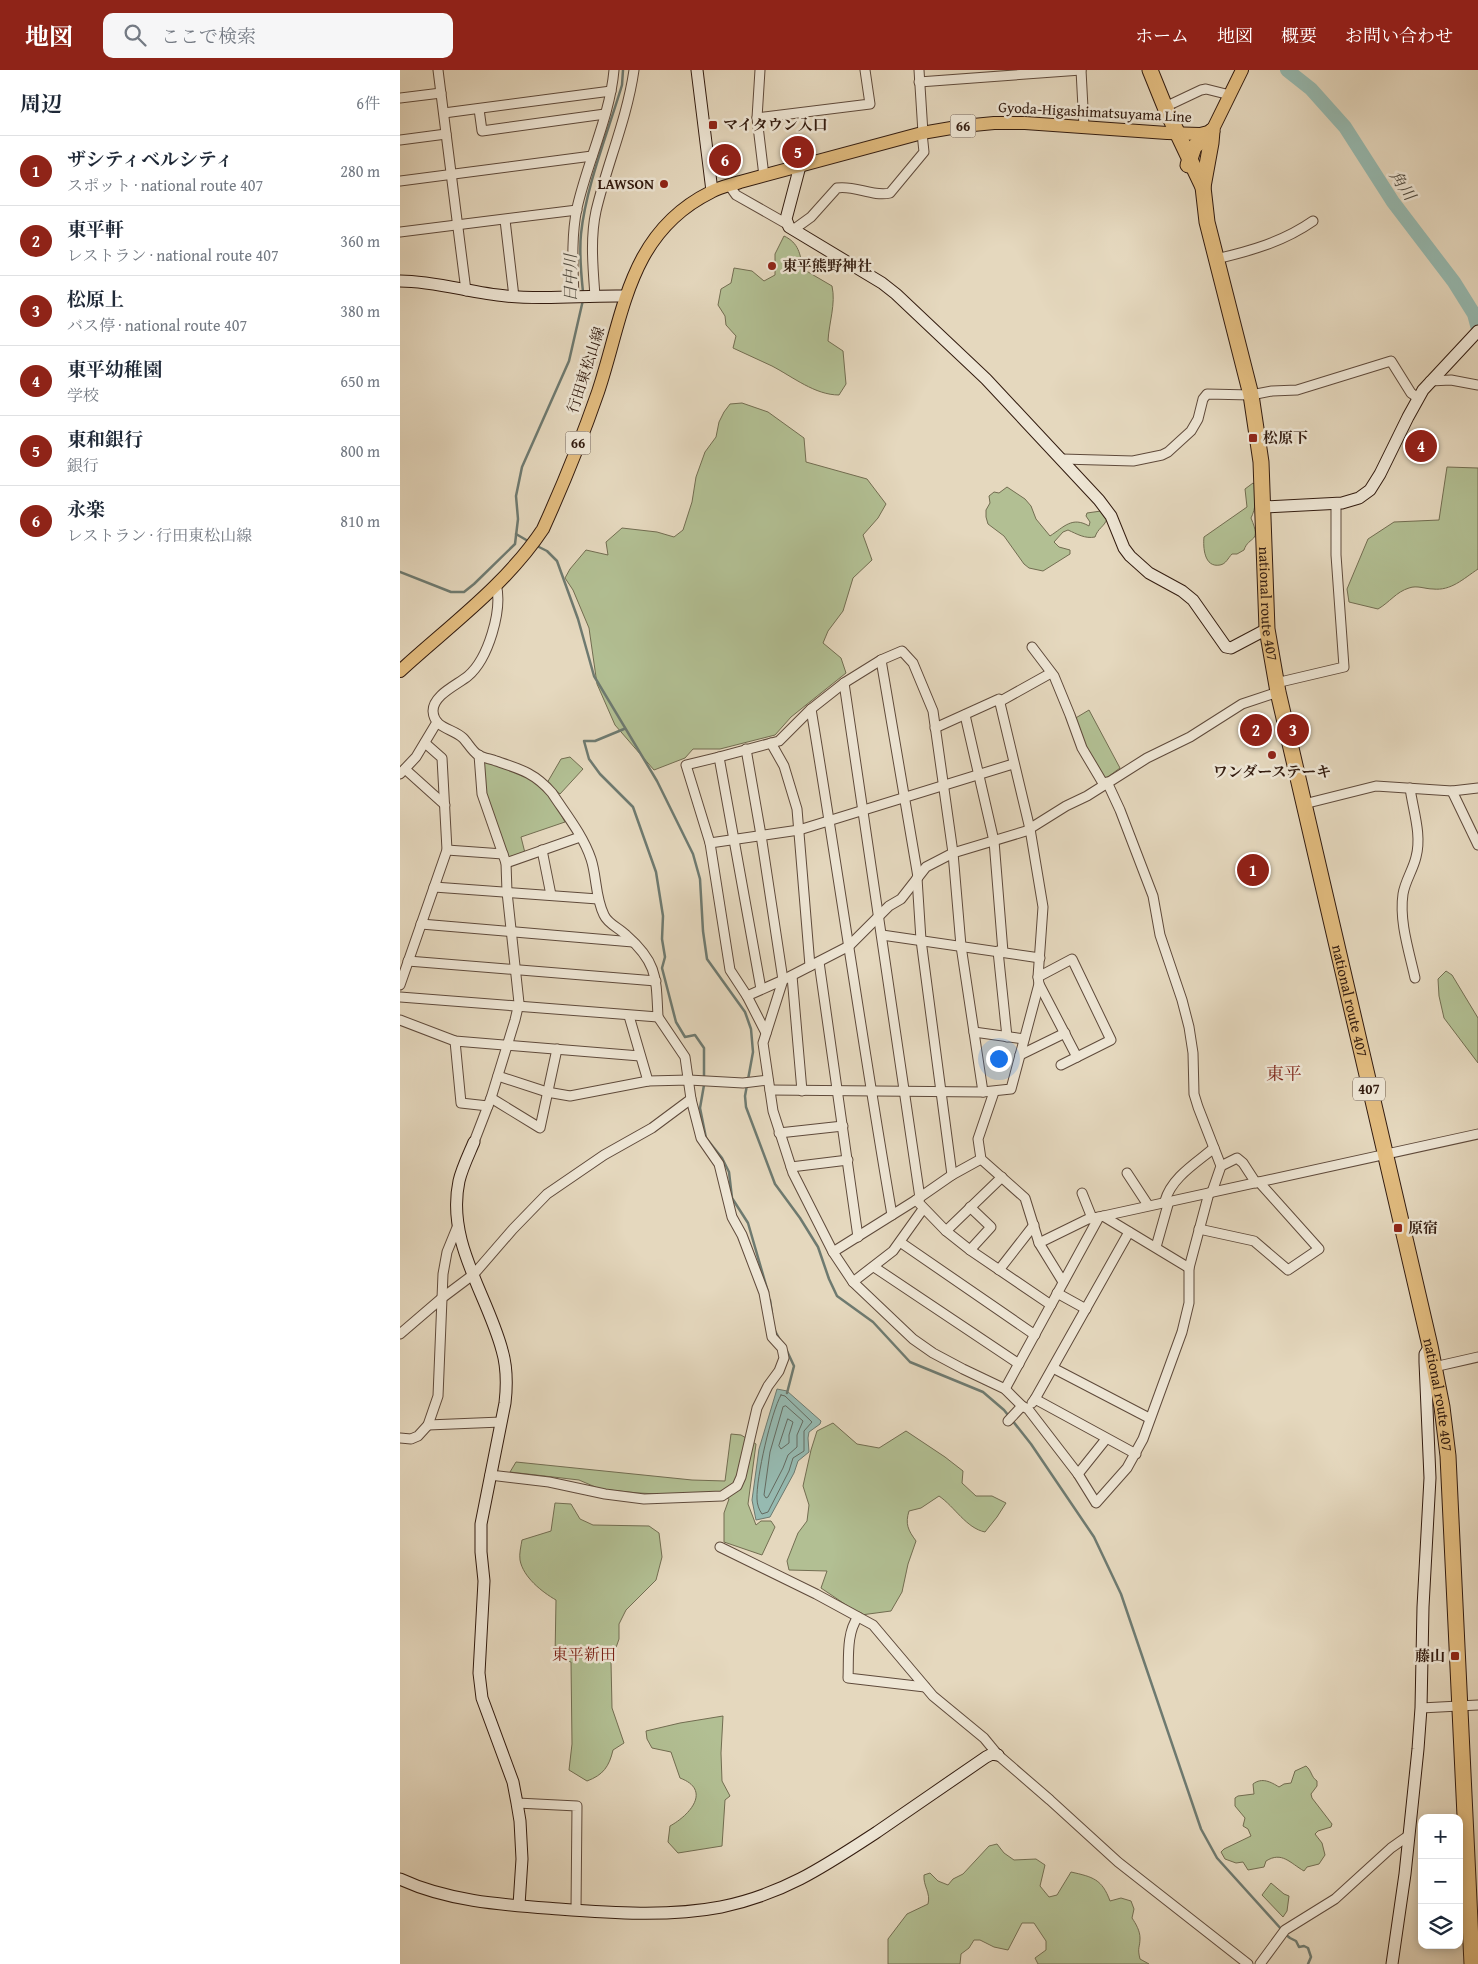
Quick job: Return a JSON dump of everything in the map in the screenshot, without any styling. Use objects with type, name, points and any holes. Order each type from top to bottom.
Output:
[{"type":"highway","name":"407","points":[[1142,70],[1172,133],[1189,158],[1203,187],[1206,222]]},
{"type":"highway","name":"407","points":[[1150,70],[1165,108],[1186,174],[1206,222]]},
{"type":"highway","points":[[1186,174],[1189,158],[1194,147],[1212,131]]},
{"type":"highway","points":[[1203,187],[1212,131]]},
{"type":"highway","name":"national route 407","points":[[1206,222],[1251,395],[1261,462],[1267,629],[1277,688],[1430,1346],[1442,1407],[1448,1456],[1472,1964]]},
{"type":"main road","name":"Gyoda-Higashimatsuyama Line","points":[[764,176],[922,133],[994,123],[1200,134],[1212,131],[1242,70]]},
{"type":"main road","name":"行田東松山線","points":[[400,671],[511,570],[531,546],[552,510],[598,391],[626,296],[650,243],[671,220],[712,191],[764,176]]},
{"type":"street","points":[[438,70],[466,291]]},
{"type":"street","points":[[574,297],[572,255],[577,210],[611,91],[614,70]]},
{"type":"street","points":[[595,296],[592,250],[596,212],[629,98],[634,70]]},
{"type":"street","points":[[697,70],[712,191]]},
{"type":"street","points":[[760,70],[757,118],[764,176]]},
{"type":"street","points":[[757,118],[870,104],[865,70]]},
{"type":"street","points":[[790,227],[811,217],[837,188],[881,195],[890,193],[924,152],[919,70]]},
{"type":"street","points":[[919,82],[989,74],[1081,70],[1084,127]]},
{"type":"street","points":[[1165,108],[1200,90],[1230,94]]},
{"type":"street","points":[[444,113],[611,91]]},
{"type":"street","points":[[400,98],[441,93]]},
{"type":"street","points":[[479,109],[482,131],[604,114]]},
{"type":"street","points":[[400,140],[446,134]]},
{"type":"street","points":[[400,181],[592,156]]},
{"type":"street","points":[[790,227],[786,220],[800,166]]},
{"type":"street","points":[[730,186],[736,195],[882,283],[896,294],[986,379],[1099,500],[1111,516],[1124,548],[1130,556],[1149,573],[1182,591],[1193,600],[1226,646],[1231,648],[1267,629]]},
{"type":"street","points":[[400,232],[577,210]]},
{"type":"street","points":[[505,220],[514,297]]},
{"type":"street","points":[[1216,259],[1246,252],[1276,241],[1298,231],[1313,221]]},
{"type":"street","points":[[400,282],[426,283],[466,291],[514,297],[626,296]]},
{"type":"street","points":[[1263,507],[1336,504],[1359,498],[1375,484],[1418,398],[1430,381],[1475,335]]},
{"type":"street","points":[[1062,459],[1133,461],[1157,457],[1168,452],[1191,431],[1198,419],[1205,396],[1210,394],[1251,395],[1272,391],[1297,390],[1391,361],[1411,393],[1418,398]]},
{"type":"street","points":[[1430,381],[1451,380],[1478,385]]},
{"type":"street","points":[[747,996],[792,976],[849,946],[889,906],[901,899],[926,867],[953,854],[1030,829],[1047,816],[1087,796],[1147,758],[1190,737],[1242,704],[1277,688],[1344,667],[1336,555],[1336,504]]},
{"type":"street","points":[[490,1475],[532,1480],[605,1494],[644,1499],[722,1496],[737,1486],[741,1477],[757,1408],[768,1386],[779,1371],[784,1358],[782,1348],[772,1337],[764,1293],[742,1235],[732,1217],[719,1164],[701,1138],[691,1099],[685,1057],[658,1017],[656,981],[652,966],[633,942],[607,920],[598,899],[593,864],[580,837],[552,793],[529,772],[479,755],[461,736],[436,722],[433,710],[436,702],[468,676],[482,655],[499,608],[496,584]]},
{"type":"street","points":[[1032,647],[1054,676],[1082,748],[1106,783],[1120,810],[1153,896],[1160,935],[1189,1027],[1193,1053],[1194,1094],[1221,1166]]},
{"type":"street","points":[[766,1033],[747,996],[730,970],[710,843],[686,765],[779,741],[811,709],[844,683],[882,660],[902,651],[913,663],[933,711],[953,854],[961,946],[983,1092]]},
{"type":"street","points":[[882,660],[917,878],[921,940],[952,1175]]},
{"type":"street","points":[[999,702],[1051,673]]},
{"type":"street","points":[[844,683],[905,1091],[918,1199],[922,1209],[946,1231],[970,1250],[1051,1305]]},
{"type":"street","points":[[770,1090],[994,1092],[1011,1089],[1038,981],[1040,958],[1043,907],[1030,829],[999,699],[935,728]]},
{"type":"street","points":[[811,709],[830,821],[870,1091],[892,1215]]},
{"type":"street","points":[[965,715],[994,841],[1007,1037]]},
{"type":"street","points":[[436,722],[424,743],[403,772],[445,805]]},
{"type":"street","points":[[400,985],[447,850],[442,758],[424,743]]},
{"type":"street","points":[[771,743],[784,766],[797,809],[814,964],[843,1126],[858,1236]]},
{"type":"street","points":[[746,749],[783,980],[763,1043],[768,1080],[773,1111],[779,1132],[809,1207],[833,1252],[853,1282],[913,1339],[933,1353],[1005,1388],[1025,1407],[1078,1474],[1096,1503],[1127,1468],[1136,1454],[1182,1332],[1189,1303],[1189,1268],[1199,1230],[1210,1192],[1221,1166],[1237,1158],[1243,1163],[1319,1249],[1288,1270],[1254,1241],[1199,1230]]},
{"type":"street","points":[[479,755],[482,794],[504,858],[518,1007],[490,1102],[459,1181],[458,1225],[464,1253],[474,1274],[502,1350],[507,1386],[506,1403],[500,1422],[480,1535],[484,1581],[480,1685],[487,1715],[513,1782],[517,1803],[522,1859],[518,1906]]},
{"type":"street","points":[[719,757],[761,989]]},
{"type":"street","points":[[710,843],[799,830],[1014,764]]},
{"type":"street","points":[[1304,804],[1376,786],[1452,791],[1478,788]]},
{"type":"street","points":[[1410,788],[1418,846],[1414,869],[1403,892],[1402,910],[1415,978]]},
{"type":"street","points":[[1452,791],[1478,845]]},
{"type":"street","points":[[447,850],[504,858],[542,850],[580,837]]},
{"type":"street","points":[[542,850],[552,896]]},
{"type":"street","points":[[434,887],[598,899]]},
{"type":"street","points":[[421,924],[512,930],[633,942]]},
{"type":"street","points":[[882,935],[1040,958]]},
{"type":"street","points":[[1038,981],[1072,960],[1111,1040],[1061,1065]]},
{"type":"street","points":[[408,961],[515,968],[656,981]]},
{"type":"street","points":[[792,976],[802,1091]]},
{"type":"street","points":[[1038,981],[1077,1057]]},
{"type":"street","points":[[400,997],[658,1017]]},
{"type":"street","points":[[629,1016],[648,1081]]},
{"type":"street","points":[[400,1020],[455,1042],[640,1056]]},
{"type":"street","points":[[974,1032],[1024,1039]]},
{"type":"street","points":[[1020,1055],[1065,1033]]},
{"type":"street","points":[[455,1042],[462,1103],[490,1102],[540,1128],[557,1049]]},
{"type":"street","points":[[498,1076],[547,1092],[570,1096],[648,1081],[689,1080],[743,1084],[768,1080]]},
{"type":"street","points":[[994,1092],[978,1139],[981,1159],[1025,1198],[1039,1243],[1063,1282]]},
{"type":"street","points":[[400,1334],[442,1298],[474,1274],[513,1229],[547,1194],[604,1155],[652,1128],[691,1099]]},
{"type":"street","points":[[779,1132],[843,1126]]},
{"type":"street","points":[[1039,1243],[1098,1217],[1478,1134]]},
{"type":"street","points":[[1156,1247],[1167,1201],[1166,1194],[1176,1180],[1214,1148]]},
{"type":"street","points":[[833,1252],[918,1199],[952,1175],[981,1159]]},
{"type":"street","points":[[791,1166],[848,1160]]},
{"type":"street","points":[[1127,1173],[1148,1205]]},
{"type":"street","points":[[946,1231],[1002,1177]]},
{"type":"street","points":[[1082,1193],[1098,1217],[1156,1247],[1189,1268]]},
{"type":"street","points":[[970,1207],[991,1226],[970,1250]]},
{"type":"street","points":[[853,1282],[894,1251],[922,1209]]},
{"type":"street","points":[[1005,1388],[1098,1217]]},
{"type":"street","points":[[400,1438],[415,1438],[428,1425],[438,1396],[443,1274],[447,1252],[458,1225]]},
{"type":"street","points":[[999,1270],[1034,1225]]},
{"type":"street","points":[[1008,1421],[1035,1400],[1129,1232]]},
{"type":"street","points":[[900,1242],[1035,1334]]},
{"type":"street","points":[[874,1267],[1019,1364]]},
{"type":"street","points":[[1057,1293],[1086,1309]]},
{"type":"street","points":[[1392,1964],[1418,1749],[1421,1708],[1423,1607],[1430,1478],[1425,1354],[1430,1346]]},
{"type":"street","points":[[1434,1367],[1478,1358]]},
{"type":"street","points":[[1052,1368],[1149,1418]]},
{"type":"street","points":[[1035,1400],[1136,1454]]},
{"type":"street","points":[[428,1425],[500,1422]]},
{"type":"street","points":[[1078,1474],[1106,1439]]},
{"type":"street","points":[[720,1547],[816,1594],[873,1625],[933,1696],[984,1738],[998,1755],[1118,1862],[1248,1964]]},
{"type":"street","points":[[858,1617],[853,1624],[851,1632],[848,1678],[925,1687]]},
{"type":"street","points":[[1421,1708],[1478,1705]]},
{"type":"street","points":[[400,1879],[444,1895],[518,1906],[637,1913],[690,1911],[721,1907],[775,1891],[828,1865],[986,1757],[992,1754],[998,1755]]},
{"type":"street","points":[[517,1803],[577,1806],[576,1910]]},
{"type":"street","points":[[1260,1964],[1285,1930],[1335,1899],[1391,1848],[1408,1836]]},
{"type":"green space","points":[[784,236],[796,246],[803,269],[832,286],[833,306],[828,341],[843,351],[846,384],[839,395],[813,389],[772,366],[733,348],[736,336],[726,325],[725,316],[718,305],[721,289],[731,283],[734,268],[752,271],[764,281],[775,275],[775,254]]},
{"type":"green space","points":[[742,403],[768,412],[804,438],[806,462],[867,479],[886,504],[878,518],[863,535],[872,560],[853,578],[843,611],[828,631],[823,643],[841,658],[846,673],[791,717],[775,735],[720,749],[693,749],[685,758],[654,770],[615,725],[597,684],[589,628],[573,590],[565,578],[586,550],[608,555],[606,542],[622,528],[657,532],[674,537],[683,530],[692,502],[696,477],[705,452],[716,437],[719,422],[730,404]]},
{"type":"green space","points":[[1447,467],[1478,468],[1478,569],[1457,584],[1446,588],[1412,587],[1404,590],[1378,609],[1349,602],[1347,589],[1368,539],[1394,522],[1439,520]]},
{"type":"green space","points":[[1253,483],[1255,485],[1255,498],[1251,518],[1255,536],[1246,545],[1244,550],[1237,554],[1232,554],[1224,563],[1215,565],[1208,560],[1204,551],[1204,537],[1247,507],[1245,489]]},
{"type":"green space","points":[[1007,487],[1025,499],[1031,506],[1036,519],[1050,536],[1073,522],[1089,526],[1090,522],[1086,516],[1087,513],[1101,511],[1107,519],[1095,537],[1084,537],[1068,530],[1063,532],[1054,542],[1059,547],[1070,550],[1070,554],[1043,571],[1029,568],[1004,536],[988,524],[986,517],[986,510],[990,503],[989,496],[994,492],[999,493]]},
{"type":"green space","points":[[1089,710],[1120,768],[1105,779],[1085,745],[1074,719]]},
{"type":"green space","points":[[570,757],[583,769],[560,794],[547,783],[561,759]]},
{"type":"green space","points":[[483,761],[511,770],[532,781],[549,797],[565,822],[521,837],[525,853],[508,857],[486,796]]},
{"type":"green space","points":[[1446,971],[1452,975],[1478,1018],[1478,1063],[1444,1018],[1439,996],[1438,979]]},
{"type":"green space","points":[[833,1423],[857,1444],[879,1448],[906,1431],[963,1471],[962,1483],[976,1496],[992,1496],[1006,1503],[985,1532],[966,1522],[939,1496],[921,1508],[909,1511],[908,1527],[916,1541],[908,1564],[902,1592],[891,1611],[861,1615],[821,1588],[827,1571],[789,1570],[787,1561],[798,1533],[807,1521],[809,1505],[803,1486],[811,1450],[817,1431]]},
{"type":"green space","points":[[731,1434],[741,1435],[756,1444],[748,1504],[756,1525],[761,1521],[771,1521],[775,1527],[762,1555],[724,1542],[724,1513],[729,1499],[711,1493],[680,1495],[638,1493],[600,1489],[579,1480],[510,1472],[516,1462],[692,1480],[725,1481]]},
{"type":"green space","points":[[555,1503],[571,1504],[580,1519],[593,1525],[649,1526],[659,1533],[662,1557],[656,1580],[626,1610],[619,1624],[619,1639],[611,1662],[612,1708],[624,1743],[613,1750],[610,1761],[604,1770],[587,1781],[569,1770],[572,1744],[571,1662],[555,1657],[556,1600],[545,1593],[529,1578],[520,1560],[522,1540],[551,1531]]},
{"type":"green space","points":[[723,1716],[722,1781],[730,1796],[725,1800],[722,1846],[678,1853],[668,1842],[670,1826],[690,1809],[696,1796],[695,1789],[690,1783],[680,1778],[671,1752],[652,1748],[647,1739],[646,1731]]},
{"type":"green space","points":[[1306,1766],[1317,1781],[1317,1786],[1311,1794],[1312,1798],[1332,1824],[1331,1827],[1318,1831],[1315,1834],[1322,1843],[1325,1855],[1319,1864],[1307,1867],[1304,1871],[1286,1859],[1277,1857],[1266,1861],[1264,1867],[1248,1870],[1243,1862],[1236,1863],[1225,1859],[1221,1852],[1224,1849],[1251,1836],[1248,1829],[1243,1826],[1245,1818],[1235,1806],[1235,1798],[1254,1794],[1253,1784],[1256,1782],[1270,1782],[1279,1787],[1291,1783],[1295,1771]]},
{"type":"green space","points":[[997,1844],[1004,1853],[1014,1860],[1036,1859],[1045,1865],[1040,1886],[1049,1897],[1057,1895],[1071,1872],[1096,1880],[1104,1888],[1110,1901],[1121,1898],[1131,1901],[1134,1909],[1132,1918],[1140,1935],[1140,1959],[1149,1964],[1038,1964],[1035,1958],[1046,1950],[1046,1941],[1034,1923],[1022,1923],[1008,1950],[994,1947],[980,1940],[974,1940],[969,1948],[961,1954],[960,1964],[888,1964],[888,1939],[907,1914],[928,1904],[929,1900],[924,1875],[930,1873],[938,1881],[948,1885],[953,1879],[963,1874],[989,1846]]},
{"type":"green space","points":[[1271,1883],[1289,1896],[1287,1911],[1283,1917],[1262,1895]]},
{"type":"water","points":[[777,1389],[787,1391],[821,1421],[820,1424],[809,1432],[809,1452],[798,1461],[794,1473],[770,1517],[756,1520],[752,1500],[759,1449]]},
{"type":"waterway","name":"日中川","points":[[583,292],[580,249],[584,216],[592,178],[622,85],[623,70]]},
{"type":"waterway","name":"角川","points":[[1287,70],[1311,89],[1345,127],[1393,202],[1454,282],[1474,314],[1478,329]]},
{"type":"waterway","name":"日中川","points":[[400,572],[451,592],[464,592],[515,544],[518,519],[516,496],[522,467],[569,361],[583,300]]},
{"type":"waterway","points":[[516,534],[528,541]]},
{"type":"waterway","points":[[535,545],[547,551],[557,561],[578,619],[594,676],[657,781],[693,854],[700,879],[703,931],[707,959],[745,1012],[751,1029],[753,1052],[745,1096],[746,1107],[775,1184],[818,1247],[837,1296],[873,1322],[910,1362],[983,1392],[1004,1410],[1031,1444],[1094,1537],[1121,1594],[1201,1829],[1217,1858],[1282,1930]]},
{"type":"waterway","points":[[624,729],[595,741],[584,741],[589,759],[600,774],[633,807],[656,872],[663,916],[662,939],[665,957],[662,968],[676,1022],[685,1037],[695,1035],[704,1048],[704,1085],[700,1108],[706,1138],[722,1158],[729,1172],[732,1198],[748,1223],[768,1292]]},
{"type":"waterway","points":[[770,1300],[772,1314]]},
{"type":"waterway","points":[[774,1329],[781,1342]]},
{"type":"waterway","points":[[787,1351],[794,1366],[787,1393]]},
{"type":"waterway","points":[[1285,1934],[1296,1941],[1299,1947],[1304,1946],[1308,1948],[1311,1957],[1308,1964]]},
{"type":"place","name":"マイタウン入口","points":[[713,125]]},
{"type":"place","name":"東和銀行","points":[[798,152]]},
{"type":"place","name":"永楽","points":[[725,160]]},
{"type":"place","name":"LAWSON","points":[[664,184]]},
{"type":"place","name":"東平熊野神社","points":[[772,266]]},
{"type":"place","name":"松原下","points":[[1253,438]]},
{"type":"place","name":"東平幼稚園","points":[[1421,446]]},
{"type":"place","name":"東平軒","points":[[1256,730]]},
{"type":"place","name":"松原上","points":[[1293,730]]},
{"type":"place","name":"ワンダーステーキ","points":[[1272,755]]},
{"type":"place","name":"ザシティベルシティ","points":[[1253,870]]},
{"type":"place","name":"原宿","points":[[1398,1228]]},
{"type":"place","name":"藤山","points":[[1455,1656]]},
{"type":"district","name":"東平","points":[[1284,1074]]},
{"type":"district","name":"東平新田","points":[[584,1654]]}]
